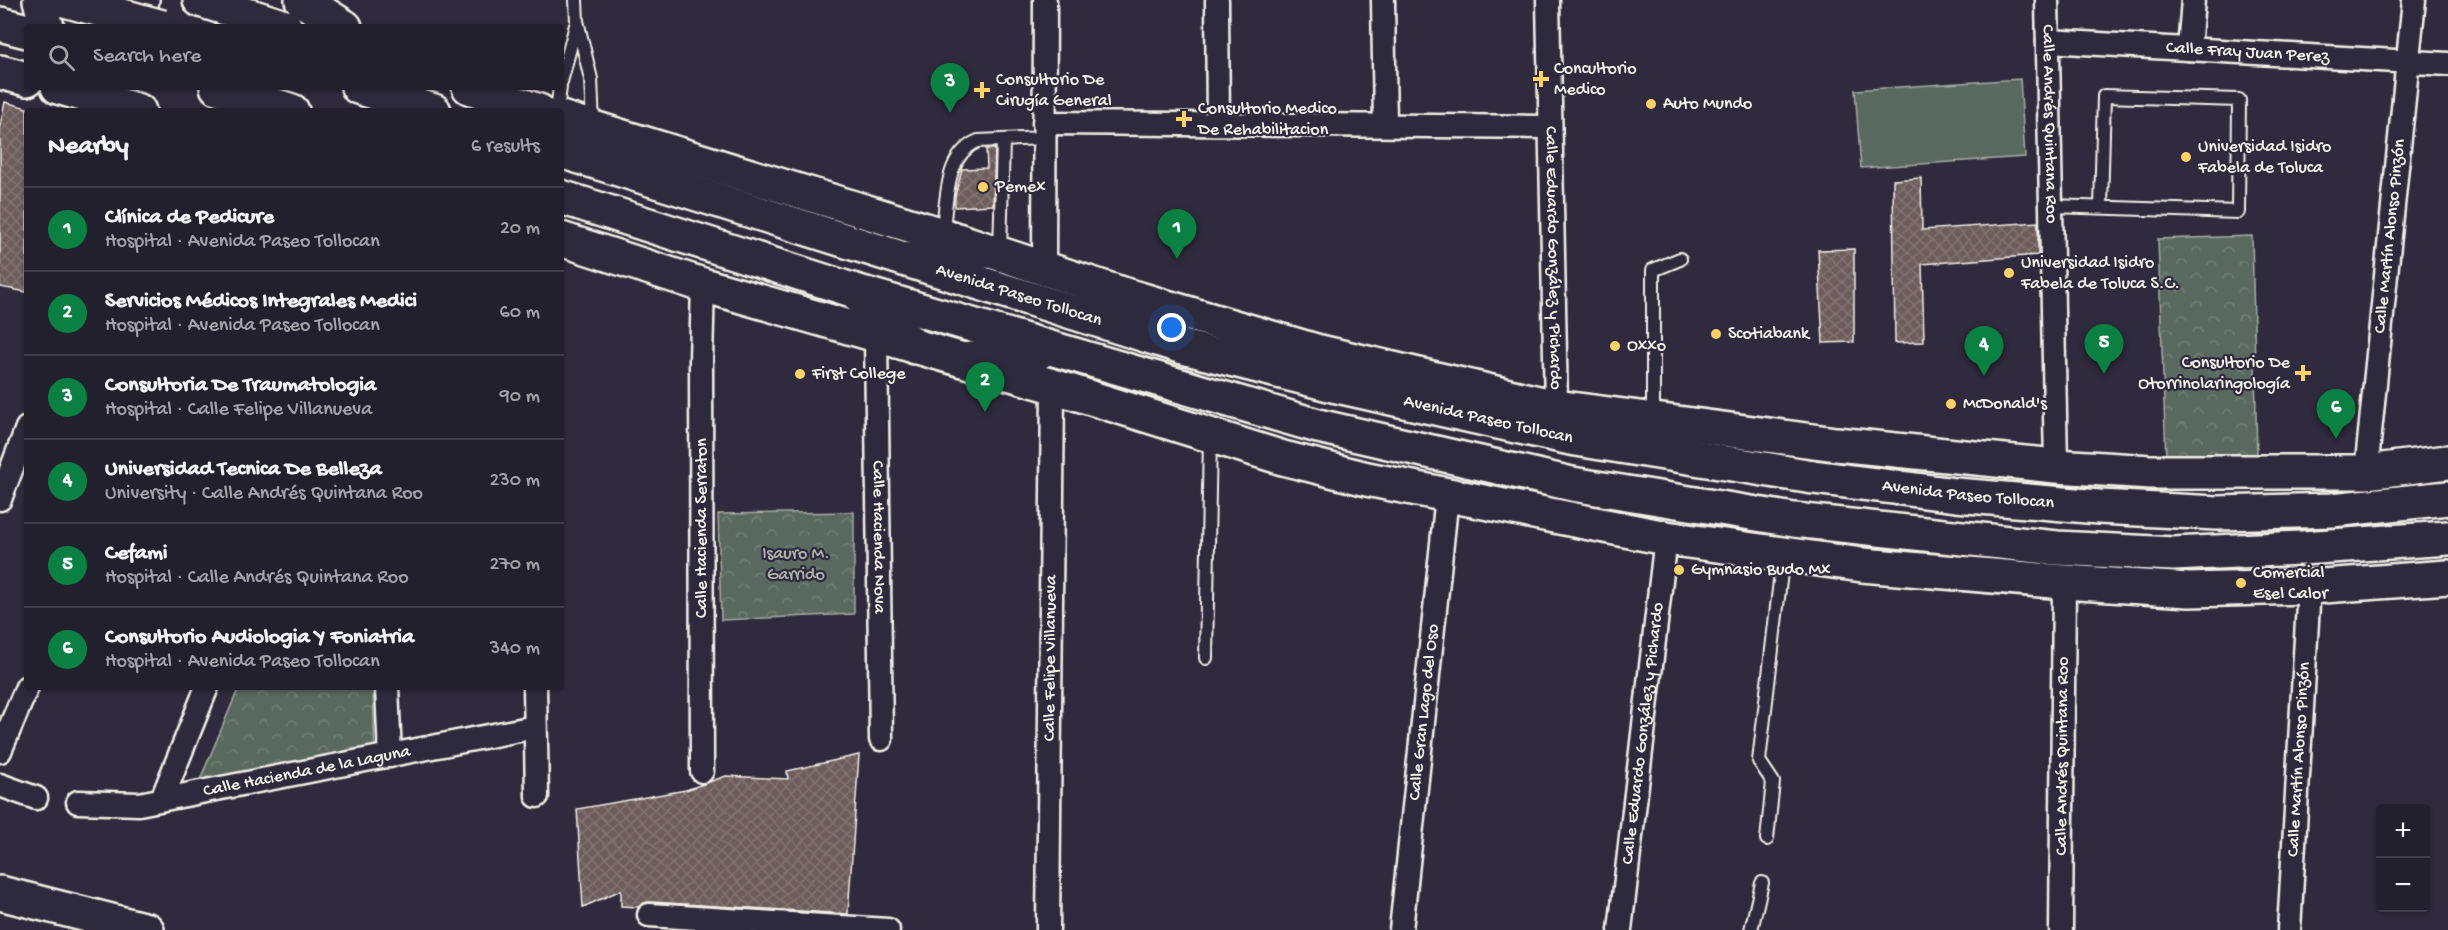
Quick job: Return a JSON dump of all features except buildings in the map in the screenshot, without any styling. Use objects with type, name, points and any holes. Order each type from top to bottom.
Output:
[{"type":"main road","points":[[40,0],[46,24]]},
{"type":"main road","points":[[65,0],[151,24]]},
{"type":"main road","points":[[138,24],[142,0]]},
{"type":"main road","points":[[200,0],[276,24]]},
{"type":"main road","points":[[303,0],[340,24]]},
{"type":"main road","points":[[0,24],[24,31]]},
{"type":"main road","points":[[0,72],[24,78]]},
{"type":"main road","points":[[72,90],[128,104]]},
{"type":"main road","points":[[226,90],[283,108]]},
{"type":"main road","points":[[368,90],[424,108]]},
{"type":"main road","points":[[478,90],[530,108]]},
{"type":"main road","name":"Avenida Paseo Tollocan","points":[[564,119],[1119,293],[1316,351],[1556,407],[1836,444],[2056,466],[2151,472],[2366,472],[2448,462]]},
{"type":"main road","name":"Avenida Paseo Tollocan","points":[[564,152],[1184,347],[1337,386],[1570,438],[1790,474],[1956,495],[2099,507],[2217,513],[2332,510],[2448,498]]},
{"type":"main road","points":[[564,198],[852,290],[1318,426],[1572,484],[1794,520],[2057,548],[2173,554],[2302,549],[2448,538]]},
{"type":"main road","points":[[564,240],[703,285],[1053,386],[1283,458],[1447,496],[1666,538],[1862,565],[2188,590],[2309,587],[2448,577]]},
{"type":"main road","points":[[903,259],[993,254]]},
{"type":"main road","points":[[852,290],[915,347]]},
{"type":"main road","points":[[1119,293],[1184,347]]},
{"type":"main road","points":[[963,360],[1055,350]]},
{"type":"main road","points":[[0,893],[147,930]]},
{"type":"street","points":[[1044,269],[1045,0]]},
{"type":"street","points":[[1217,0],[1218,124]]},
{"type":"street","points":[[1383,0],[1385,125]]},
{"type":"street","name":"Calle Eduardo González y Pichardo","points":[[1548,0],[1556,407]]},
{"type":"street","name":"Calle Andrés Quintana Roo","points":[[2047,0],[2056,466]]},
{"type":"street","points":[[2188,49],[2193,0]]},
{"type":"street","name":"Calle Martín Alonso Pinzón","points":[[2366,472],[2414,0]]},
{"type":"street","name":"Calle Fray Juan Perez","points":[[2048,41],[2448,64]]},
{"type":"street","points":[[1044,130],[1218,124],[1550,127]]},
{"type":"street","name":"Calle Hacienda Serraton","points":[[702,771],[701,360],[703,285]]},
{"type":"street","name":"Calle Hacienda Nova","points":[[876,335],[881,739]]},
{"type":"street","name":"Calle Felipe Villanueva","points":[[1048,930],[1053,386]]},
{"type":"street","points":[[0,498],[24,436]]},
{"type":"street","name":"Calle Gran Lago del Oso","points":[[1401,930],[1447,496]]},
{"type":"street","name":"Calle Eduardo González y Pichardo","points":[[1620,930],[1666,538]]},
{"type":"street","name":"Calle Andrés Quintana Roo","points":[[2061,930],[2064,582]]},
{"type":"street","name":"Calle Martín Alonso Pinzón","points":[[2289,930],[2309,587]]},
{"type":"street","points":[[0,751],[26,690]]},
{"type":"street","points":[[162,799],[206,690]]},
{"type":"street","points":[[387,690],[390,756]]},
{"type":"street","points":[[535,690],[537,796]]},
{"type":"street","name":"Calle Hacienda de la Laguna","points":[[78,802],[139,804],[535,728]]},
{"type":"street","points":[[0,786],[36,798]]},
{"type":"street","points":[[649,915],[888,930]]},
{"type":"lane","points":[[576,0],[577,21],[591,79],[593,130]]},
{"type":"lane","points":[[564,71],[577,21]]},
{"type":"lane","points":[[557,108],[560,90]]},
{"type":"lane","points":[[2051,206],[2238,212],[2239,100],[2104,96],[2101,207]]},
{"type":"lane","points":[[942,236],[950,176],[960,153],[968,145],[978,141],[1003,140],[1044,130]]},
{"type":"lane","points":[[993,254],[1003,140]]},
{"type":"lane","points":[[1653,419],[1653,270],[1680,259]]},
{"type":"lane","points":[[1206,658],[1210,435]]},
{"type":"lane","points":[[1767,839],[1773,782],[1759,761],[1784,554]]},
{"type":"lane","points":[[1751,930],[1762,882]]},
{"type":"green space","points":[[2020,79],[2025,157],[1861,168],[1855,90]]},
{"type":"green space","points":[[2252,236],[2257,456],[2166,458],[2158,239]]},
{"type":"green space","name":"Isauro M. Garrido","points":[[854,512],[854,614],[721,620],[718,514]]},
{"type":"green space","points":[[238,690],[373,690],[375,755],[197,787]]},
{"type":"place","name":"Concultorio Medico","points":[[1541,79]]},
{"type":"place","name":"Consultorio De Cirugía General","points":[[982,90]]},
{"type":"place","name":"Auto Mundo","points":[[1651,104]]},
{"type":"place","name":"Consultoria De Traumatologia","points":[[950,113]]},
{"type":"place","name":"Consultorio Medico De Rehabilitacion","points":[[1184,119]]},
{"type":"place","name":"Universidad Isidro Fabela de Toluca","points":[[2186,157]]},
{"type":"place","name":"Pemex","points":[[983,187]]},
{"type":"place","name":"Clínica de Pedicure","points":[[1177,259]]},
{"type":"place","name":"Universidad Isidro Fabela de Toluca S.C.","points":[[2009,273]]},
{"type":"place","name":"Scotiabank","points":[[1716,334]]},
{"type":"place","name":"Oxxo","points":[[1615,346]]},
{"type":"place","name":"Consultorio De Otorrinolaringología","points":[[2303,373]]},
{"type":"place","name":"First College","points":[[800,374]]},
{"type":"place","name":"Cefami","points":[[2104,374]]},
{"type":"place","name":"Universidad Tecnica De Belleza","points":[[1984,376]]},
{"type":"place","name":"McDonald's","points":[[1951,404]]},
{"type":"place","name":"Servicios Médicos Integrales Medici","points":[[985,412]]},
{"type":"place","name":"Consultorio Audiologia Y Foniatria","points":[[2336,439]]},
{"type":"place","name":"Gymnasio Budo Mx","points":[[1679,570]]},
{"type":"place","name":"Comercial Esel Calor","points":[[2241,583]]}]
